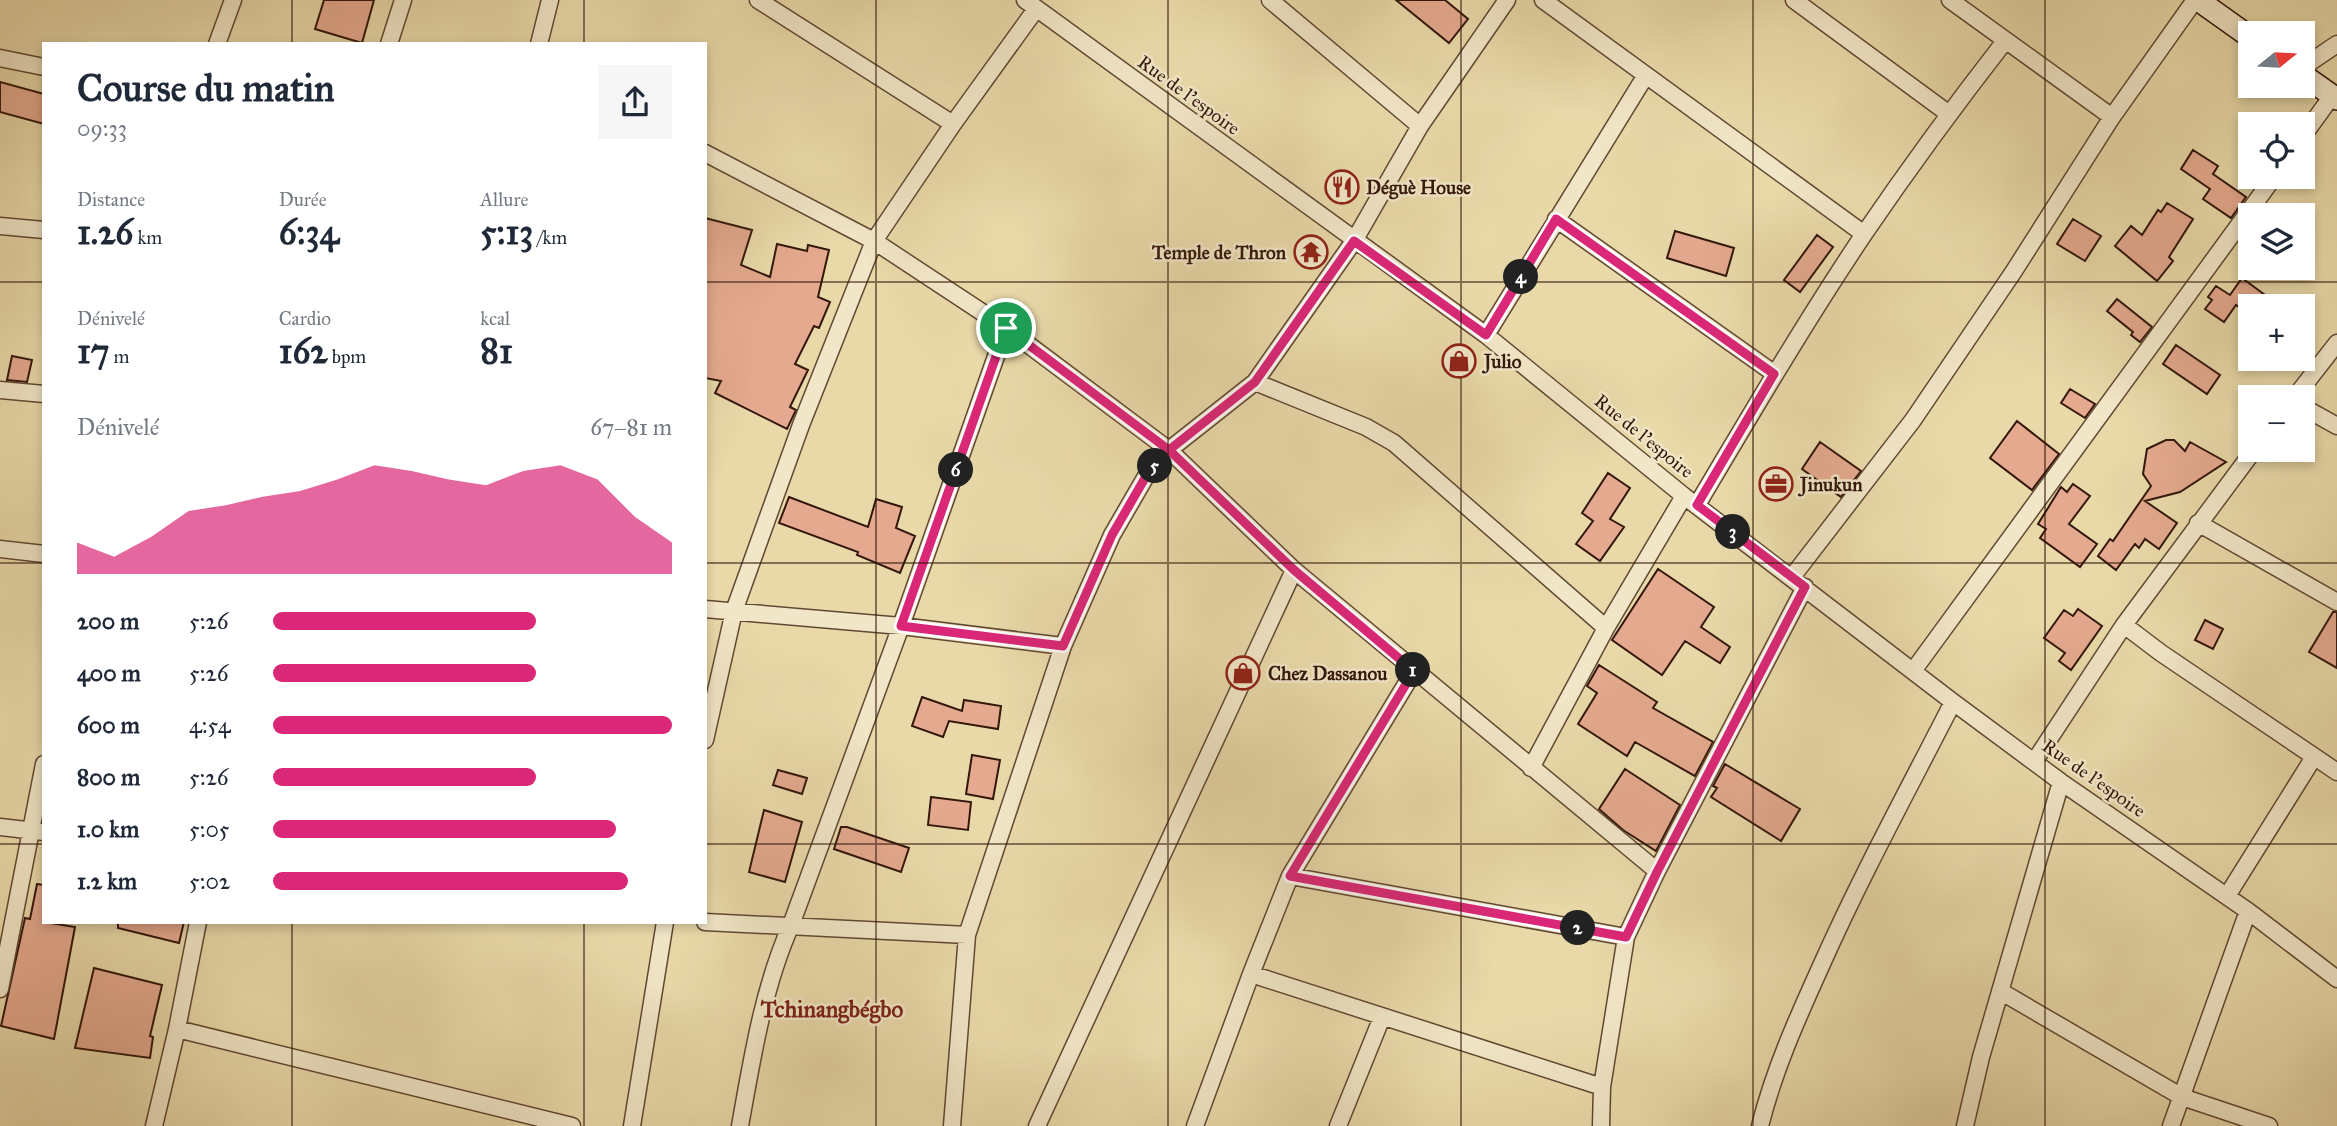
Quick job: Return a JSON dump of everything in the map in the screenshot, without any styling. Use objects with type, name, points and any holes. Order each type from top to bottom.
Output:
[{"type":"main road","points":[[2197,0],[2238,29]]},
{"type":"main road","points":[[2315,83],[2335,97]]},
{"type":"street","points":[[218,42],[233,0]]},
{"type":"street","points":[[390,42],[404,0]]},
{"type":"street","points":[[540,42],[550,0]]},
{"type":"street","points":[[758,0],[953,124]]},
{"type":"street","points":[[1270,0],[1420,126]]},
{"type":"street","points":[[951,1126],[967,935],[1063,646],[1112,535],[1145,478],[1169,450],[1255,382],[1354,241],[1420,126],[1507,0]]},
{"type":"street","points":[[1543,0],[1864,234]]},
{"type":"street","points":[[1794,0],[1949,114]]},
{"type":"street","points":[[1950,0],[2112,117]]},
{"type":"street","points":[[1601,1126],[1602,1087],[1626,937],[1799,582],[2014,271],[2112,117],[2197,0]]},
{"type":"street","points":[[707,731],[734,611],[801,425],[874,241],[1031,5]]},
{"type":"street","name":"Rue de l'espoire","points":[[1031,5],[1486,335],[1691,500],[1953,702],[2061,782],[2248,911],[2337,979]]},
{"type":"street","points":[[1531,768],[1606,628],[1864,234],[1949,114],[2005,41]]},
{"type":"street","points":[[2315,59],[2337,44]]},
{"type":"street","points":[[0,58],[42,67]]},
{"type":"street","points":[[1486,335],[1646,75]]},
{"type":"street","points":[[2315,121],[2335,97]]},
{"type":"street","points":[[707,154],[874,241],[1006,328],[1169,450],[1294,570],[1657,872]]},
{"type":"street","points":[[1913,671],[2265,189]]},
{"type":"street","points":[[1556,219],[1774,374]]},
{"type":"street","points":[[0,226],[42,230]]},
{"type":"street","points":[[740,1126],[778,953],[791,925],[901,626],[1006,328]]},
{"type":"street","points":[[2304,385],[2337,343]]},
{"type":"street","points":[[1255,382],[1366,427],[1394,443],[1606,628]]},
{"type":"street","points":[[0,390],[42,394]]},
{"type":"street","points":[[2315,414],[2337,426]]},
{"type":"street","points":[[2034,762],[2124,625],[2245,462]]},
{"type":"street","points":[[2198,523],[2337,602]]},
{"type":"street","points":[[0,549],[42,554]]},
{"type":"street","points":[[1037,1126],[1294,570]]},
{"type":"street","points":[[707,609],[901,626],[1063,646]]},
{"type":"street","points":[[2124,625],[2337,772]]},
{"type":"street","points":[[1195,1126],[1290,876],[1414,671]]},
{"type":"street","points":[[1760,1126],[1787,1040],[1842,918],[1953,702]]},
{"type":"street","points":[[2227,896],[2314,757]]},
{"type":"street","points":[[1965,1126],[2000,991],[2061,782]]},
{"type":"street","points":[[0,989],[37,832],[42,783]]},
{"type":"street","points":[[0,827],[37,832]]},
{"type":"street","points":[[1290,876],[1626,937]]},
{"type":"street","points":[[2171,1126],[2248,911]]},
{"type":"street","points":[[707,922],[967,935]]},
{"type":"street","points":[[154,1126],[198,924]]},
{"type":"street","points":[[632,1126],[665,924]]},
{"type":"street","points":[[1251,974],[1602,1087]]},
{"type":"street","points":[[2000,991],[2182,1097],[2269,1126]]},
{"type":"street","points":[[1338,1126],[1382,1017]]},
{"type":"street","points":[[177,1029],[572,1126]]},
{"type":"building","points":[[324,0],[374,0],[362,42],[315,29]]},
{"type":"building","points":[[1396,0],[1445,0],[1468,19],[1449,43]]},
{"type":"building","points":[[0,82],[42,93],[42,123],[0,112]]},
{"type":"building","points":[[2193,150],[2218,166],[2213,174],[2246,197],[2242,203],[2238,203],[2238,208],[2231,218],[2203,199],[2210,189],[2181,169]]},
{"type":"building","points":[[2167,203],[2193,219],[2169,257],[2173,261],[2157,281],[2115,246],[2131,226],[2142,235],[2158,210],[2161,212]]},
{"type":"building","points":[[707,219],[752,230],[741,265],[770,277],[777,244],[807,251],[808,245],[829,250],[818,297],[830,302],[819,328],[814,326],[795,364],[808,370],[790,407],[796,410],[787,429],[715,393],[721,381],[707,378]]},
{"type":"building","points":[[2073,219],[2101,236],[2085,261],[2057,244]]},
{"type":"building","points":[[1675,231],[1734,248],[1726,276],[1667,258]]},
{"type":"building","points":[[1817,235],[1833,247],[1800,292],[1784,280]]},
{"type":"building","points":[[2241,280],[2245,280],[2264,294],[2238,294],[2238,306],[2236,305],[2224,322],[2205,309],[2212,300],[2208,297],[2216,286],[2230,295]]},
{"type":"building","points":[[2117,299],[2152,327],[2140,342],[2131,335],[2133,332],[2107,311]]},
{"type":"building","points":[[2176,345],[2220,375],[2207,394],[2163,364]]},
{"type":"building","points":[[12,356],[32,360],[27,382],[7,380]]},
{"type":"building","points":[[2070,389],[2095,404],[2085,418],[2061,403]]},
{"type":"building","points":[[2017,421],[2059,454],[2032,490],[1990,458]]},
{"type":"building","points":[[2166,440],[2174,440],[2185,451],[2190,442],[2226,462],[2180,492],[2145,501],[2177,523],[2159,549],[2145,539],[2139,548],[2135,544],[2116,570],[2098,556],[2110,539],[2113,541],[2151,486],[2143,474],[2147,449]]},
{"type":"building","points":[[1820,442],[1861,471],[1841,497],[1802,469]]},
{"type":"building","points":[[1608,473],[1630,488],[1610,519],[1624,527],[1600,561],[1576,544],[1593,521],[1582,513]]},
{"type":"building","points":[[2073,484],[2090,496],[2069,524],[2097,544],[2080,567],[2040,538],[2046,529],[2038,524],[2061,487],[2067,492]]},
{"type":"building","points":[[789,497],[868,527],[876,499],[902,507],[896,528],[915,536],[900,573],[857,555],[858,552],[779,523]]},
{"type":"building","points":[[1658,569],[1714,607],[1701,627],[1730,647],[1720,663],[1685,641],[1662,675],[1612,640]]},
{"type":"building","points":[[2078,609],[2102,626],[2071,670],[2059,661],[2065,653],[2044,638],[2064,610],[2073,616]]},
{"type":"building","points":[[2333,612],[2337,612],[2337,668],[2309,652]]},
{"type":"building","points":[[2205,620],[2223,629],[2213,649],[2195,640]]},
{"type":"building","points":[[1599,665],[1657,702],[1653,708],[1713,742],[1695,776],[1635,742],[1627,756],[1578,724],[1597,693],[1587,686]]},
{"type":"building","points":[[922,697],[962,711],[964,700],[1001,706],[998,729],[949,721],[943,737],[912,726]]},
{"type":"building","points":[[972,755],[1000,760],[993,799],[966,794]]},
{"type":"building","points":[[1725,764],[1800,809],[1781,841],[1711,797],[1717,788],[1713,786]]},
{"type":"building","points":[[1625,769],[1680,805],[1656,851],[1623,830],[1599,809]]},
{"type":"building","points":[[778,770],[807,778],[802,794],[773,785]]},
{"type":"building","points":[[931,797],[971,802],[968,830],[928,825]]},
{"type":"building","points":[[764,810],[802,822],[785,882],[749,872]]},
{"type":"building","points":[[841,827],[909,848],[901,872],[834,849]]},
{"type":"building","points":[[37,884],[42,885],[42,924],[75,927],[54,1039],[1,1026],[25,918],[30,919]]},
{"type":"building","points":[[118,924],[184,924],[179,943],[118,928]]},
{"type":"building","points":[[94,968],[162,985],[150,1036],[153,1037],[150,1058],[75,1048]]},
{"type":"place","name":"Déguè House","points":[[1342,187]]},
{"type":"place","name":"Temple de Thron","points":[[1311,252]]},
{"type":"place","name":"Julio","points":[[1459,361]]},
{"type":"place","name":"Jinukun","points":[[1776,484]]},
{"type":"place","name":"Chez Dassanou","points":[[1243,673]]},
{"type":"district","name":"Tchinangbégbo","points":[[832,1009]]},
{"type":"route","points":[[1006,328],[901,626],[1063,646],[1112,535],[1145,478],[1169,450],[1255,382],[1354,241],[1486,335],[1556,219],[1774,374],[1697,505],[1805,587],[1626,937],[1290,876],[1414,671],[1294,570],[1169,450],[1006,328]]}]
